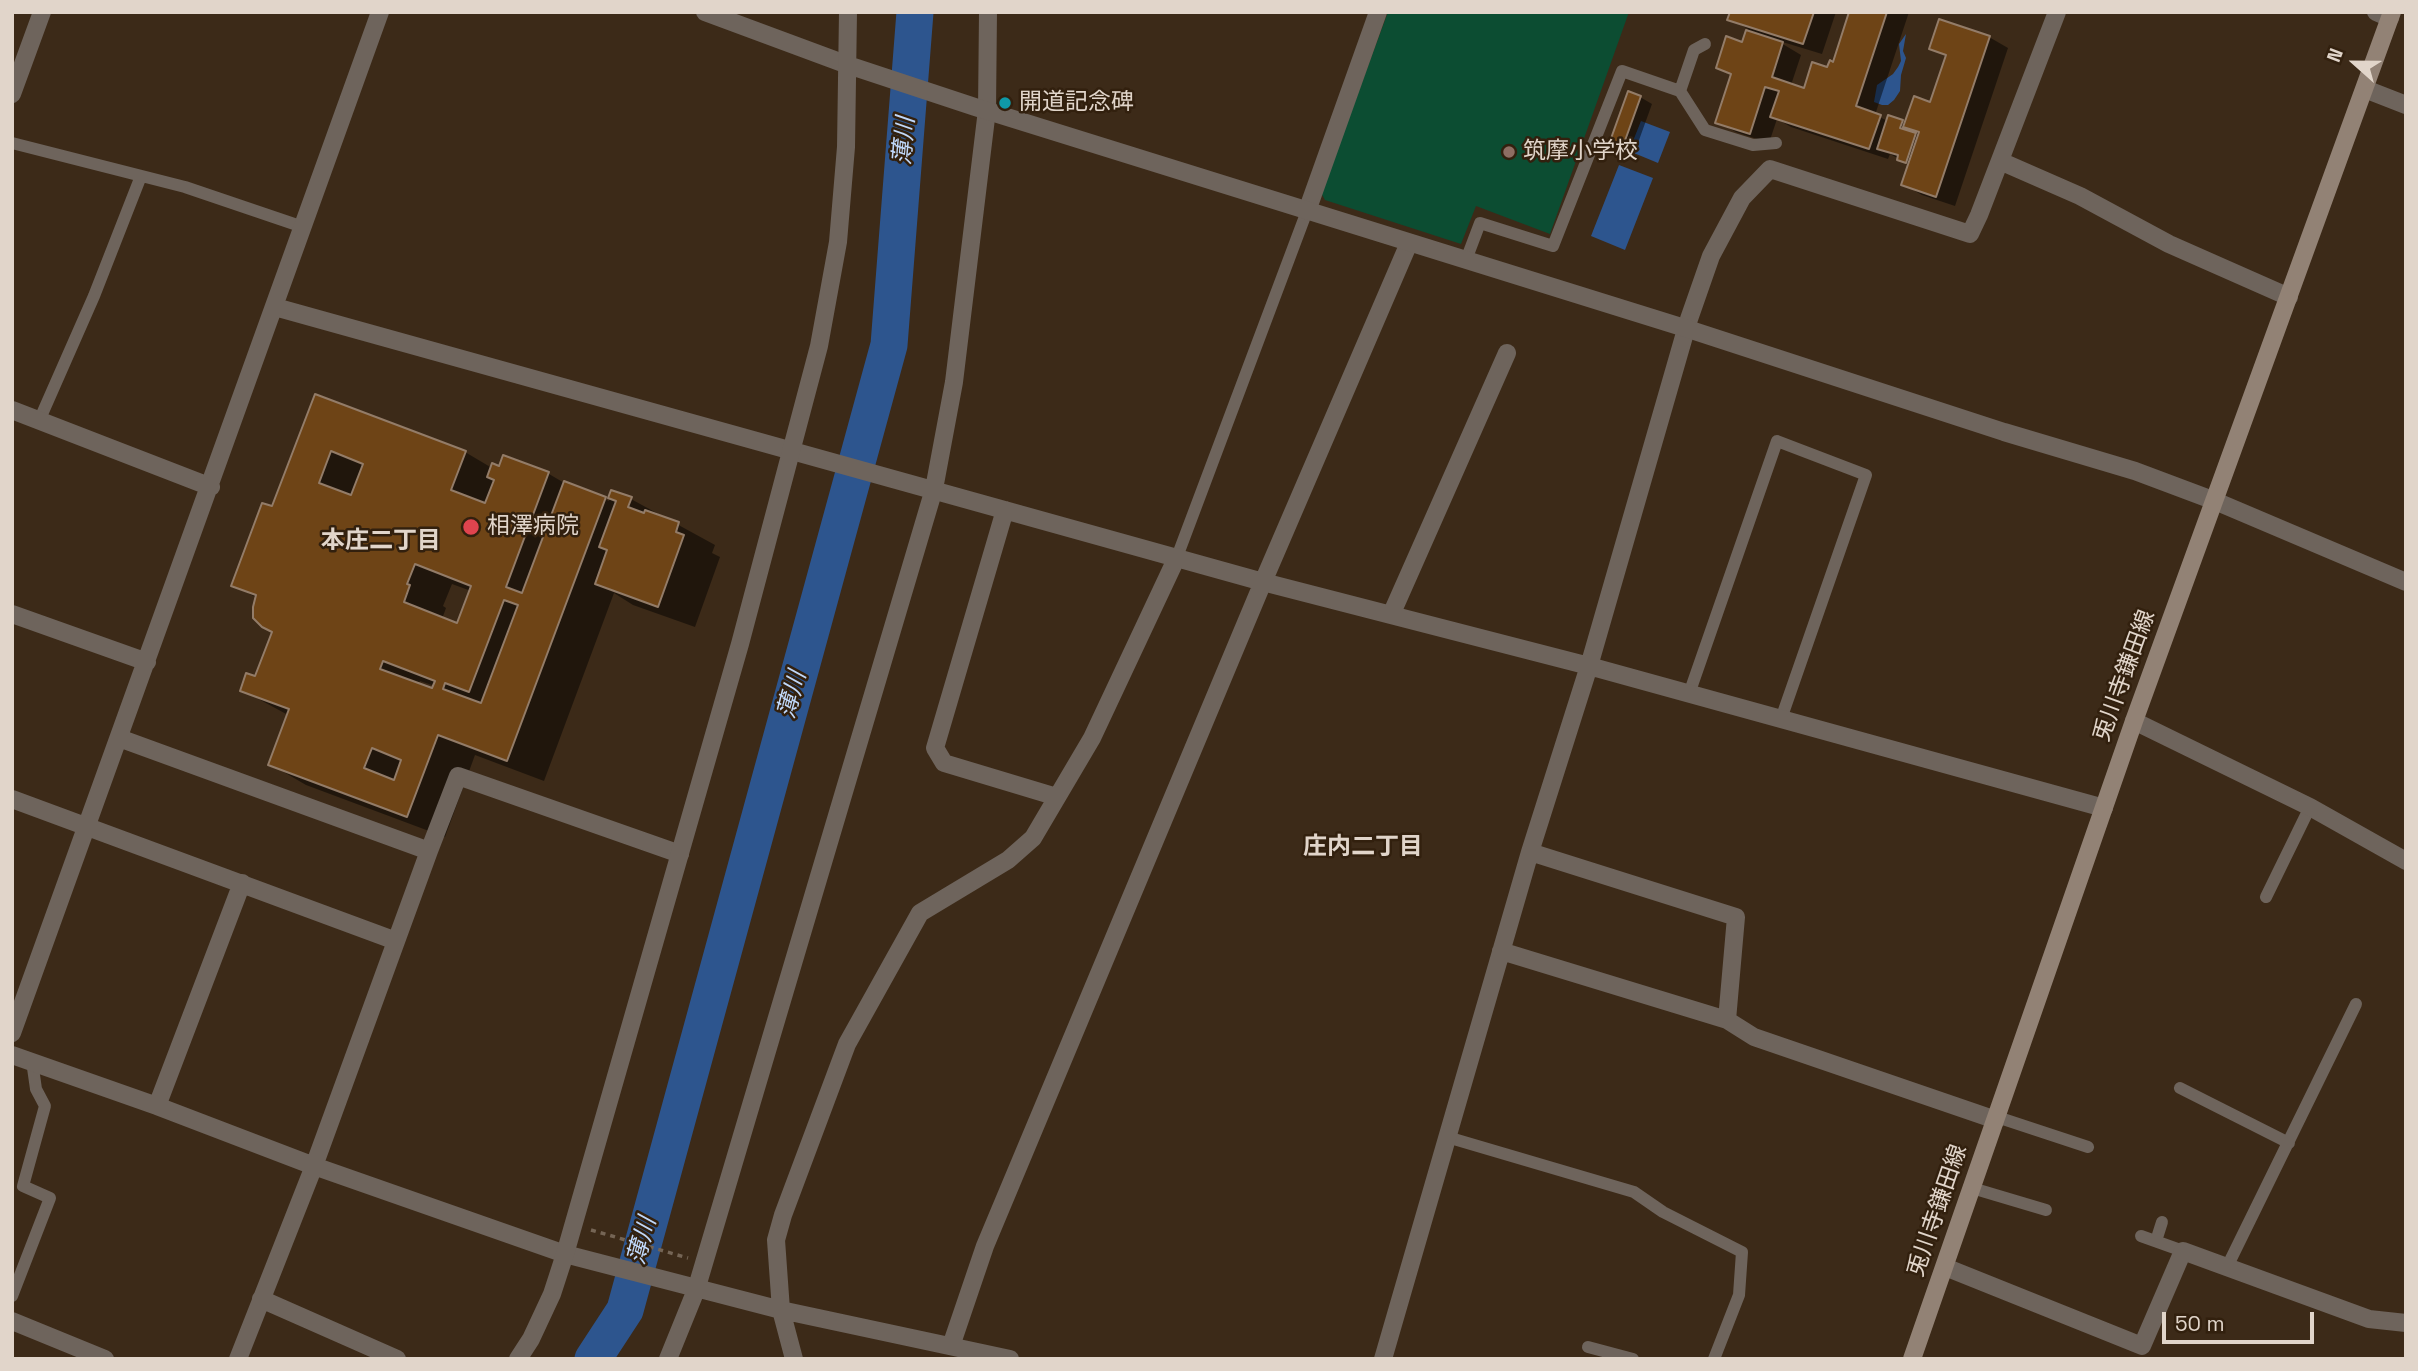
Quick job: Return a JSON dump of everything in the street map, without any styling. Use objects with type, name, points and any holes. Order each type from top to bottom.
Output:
[{"type":"main road","name":"兎川寺鎌田線","points":[[1912,1359],[2134,721],[2365,89],[2386,14]]},
{"type":"street","points":[[12,94],[42,12]]},
{"type":"street","points":[[12,1033],[380,12]]},
{"type":"street","points":[[705,12],[855,67],[981,108],[1688,329],[2004,432],[2136,471],[2215,501],[2406,582]]},
{"type":"street","points":[[519,1359],[574,1257],[680,855],[799,451],[838,242],[855,67],[848,12]]},
{"type":"street","points":[[668,1359],[927,487],[956,369],[988,12]]},
{"type":"street","points":[[1307,211],[1378,12]]},
{"type":"street","points":[[1383,1359],[1530,852],[1589,666],[1689,319],[1711,256],[1742,198],[1770,169],[1969,234],[1979,215],[2057,12]]},
{"type":"street","points":[[2365,89],[2406,105]]},
{"type":"street","points":[[2000,161],[2080,196],[2169,244],[2289,297]]},
{"type":"street","points":[[951,1346],[985,1246],[1263,582],[1409,243]]},
{"type":"street","points":[[275,307],[1263,582],[1589,666],[2104,808]]},
{"type":"street","points":[[1391,615],[1507,353]]},
{"type":"street","points":[[12,410],[211,487]]},
{"type":"street","points":[[1005,510],[935,748],[944,763],[1056,797]]},
{"type":"street","points":[[794,1359],[780,1310],[776,1240],[783,1214],[854,1032],[920,913],[1008,859],[1033,838],[1092,738],[1177,557]]},
{"type":"street","points":[[12,614],[147,662]]},
{"type":"street","points":[[2134,721],[2310,807],[2406,861]]},
{"type":"street","points":[[119,738],[429,851]]},
{"type":"street","points":[[238,1359],[314,1166],[458,776],[680,855]]},
{"type":"street","points":[[12,799],[396,941]]},
{"type":"street","points":[[1530,852],[1736,917],[1727,1020]]},
{"type":"street","points":[[157,1106],[242,884]]},
{"type":"street","points":[[1501,951],[1727,1020],[1754,1037],[1996,1119]]},
{"type":"street","points":[[12,1055],[157,1106],[314,1166],[574,1257],[780,1310],[1010,1359]]},
{"type":"street","points":[[1945,1267],[2142,1346],[2183,1251],[2369,1319],[2406,1324]]},
{"type":"street","points":[[261,1299],[397,1359]]},
{"type":"street","points":[[12,1321],[105,1359]]},
{"type":"lane","points":[[1680,91],[1694,50],[1705,44]]},
{"type":"lane","points":[[1466,260],[1480,222],[1553,246],[1622,71],[1680,91],[1705,130],[1753,145],[1776,143]]},
{"type":"lane","points":[[12,143],[185,187],[303,227]]},
{"type":"lane","points":[[39,421],[94,296],[141,176]]},
{"type":"lane","points":[[1177,557],[1307,211]]},
{"type":"lane","points":[[1689,694],[1777,441],[1866,475],[1781,719]]},
{"type":"lane","points":[[2266,897],[2310,807]]},
{"type":"lane","points":[[2227,1267],[2356,1004]]},
{"type":"lane","points":[[12,1296],[50,1198],[23,1186],[45,1106],[36,1089],[32,1061]]},
{"type":"lane","points":[[2180,1088],[2289,1143]]},
{"type":"lane","points":[[1996,1119],[2088,1147]]},
{"type":"lane","points":[[1447,1137],[1634,1192],[1663,1212],[1742,1252],[1738,1295],[1714,1359]]},
{"type":"lane","points":[[1972,1188],[2046,1210]]},
{"type":"lane","points":[[2156,1241],[2162,1222]]},
{"type":"lane","points":[[2141,1236],[2183,1251]]},
{"type":"lane","points":[[1588,1347],[1633,1359]]},
{"type":"path","points":[[589,1230],[694,1259]]},
{"type":"green space","points":[[1388,12],[1629,12],[1550,234],[1476,206],[1461,244],[1325,200],[1321,193]]},
{"type":"water","points":[[1906,34],[1903,51],[1906,58],[1900,91],[1888,105],[1874,102],[1877,85],[1893,74],[1901,61],[1899,44]]},
{"type":"water","points":[[1641,121],[1670,132],[1658,163],[1629,151]]},
{"type":"water","points":[[1619,165],[1653,178],[1625,250],[1591,236]]},
{"type":"building","points":[[1730,12],[1814,12],[1803,44],[1727,20]]},
{"type":"building","points":[[1849,12],[1887,12],[1856,106],[1881,115],[1869,149],[1770,117],[1779,91],[1765,87],[1750,134],[1715,123],[1731,74],[1716,68],[1726,36],[1742,42],[1746,30],[1783,42],[1772,77],[1804,88],[1812,62],[1827,67],[1830,60],[1833,62]]},
{"type":"building","points":[[1939,19],[1990,36],[1936,197],[1901,185],[1919,132],[1903,127],[1914,96],[1930,102],[1946,55],[1929,49]]},
{"type":"building","points":[[1628,91],[1641,96],[1622,149],[1609,144]]},
{"type":"building","points":[[1888,115],[1903,120],[1900,128],[1916,133],[1906,163],[1897,160],[1898,155],[1877,149]]},
{"type":"building","points":[[315,394],[466,451],[451,490],[485,503],[494,480],[487,477],[492,463],[499,466],[503,455],[549,472],[506,587],[522,593],[564,481],[606,497],[507,761],[438,735],[407,817],[268,765],[289,709],[240,691],[246,673],[255,676],[272,632],[253,618],[256,595],[231,586],[262,503],[272,506]],"holes":[[[331,451],[363,464],[351,495],[319,483]],[[415,564],[471,586],[457,623],[404,602],[410,585],[407,584]],[[504,600],[518,605],[481,703],[443,689],[445,683],[469,692]],[[383,661],[435,681],[432,688],[380,669]],[[372,748],[401,760],[394,780],[364,768]]]},
{"type":"building","points":[[611,490],[632,497],[628,507],[679,522],[676,532],[684,535],[658,607],[595,584],[607,550],[599,547],[616,501],[608,498]]},
{"type":"waterway","name":"薄川","points":[[593,1359],[625,1310],[889,345],[915,12]]},
{"type":"place","name":"開道記念碑","points":[[1005,103]]},
{"type":"place","name":"筑摩小学校","points":[[1509,152]]},
{"type":"place","name":"相澤病院","points":[[471,527]]},
{"type":"district","name":"本庄二丁目","points":[[381,541]]},
{"type":"district","name":"庄内二丁目","points":[[1363,847]]}]
